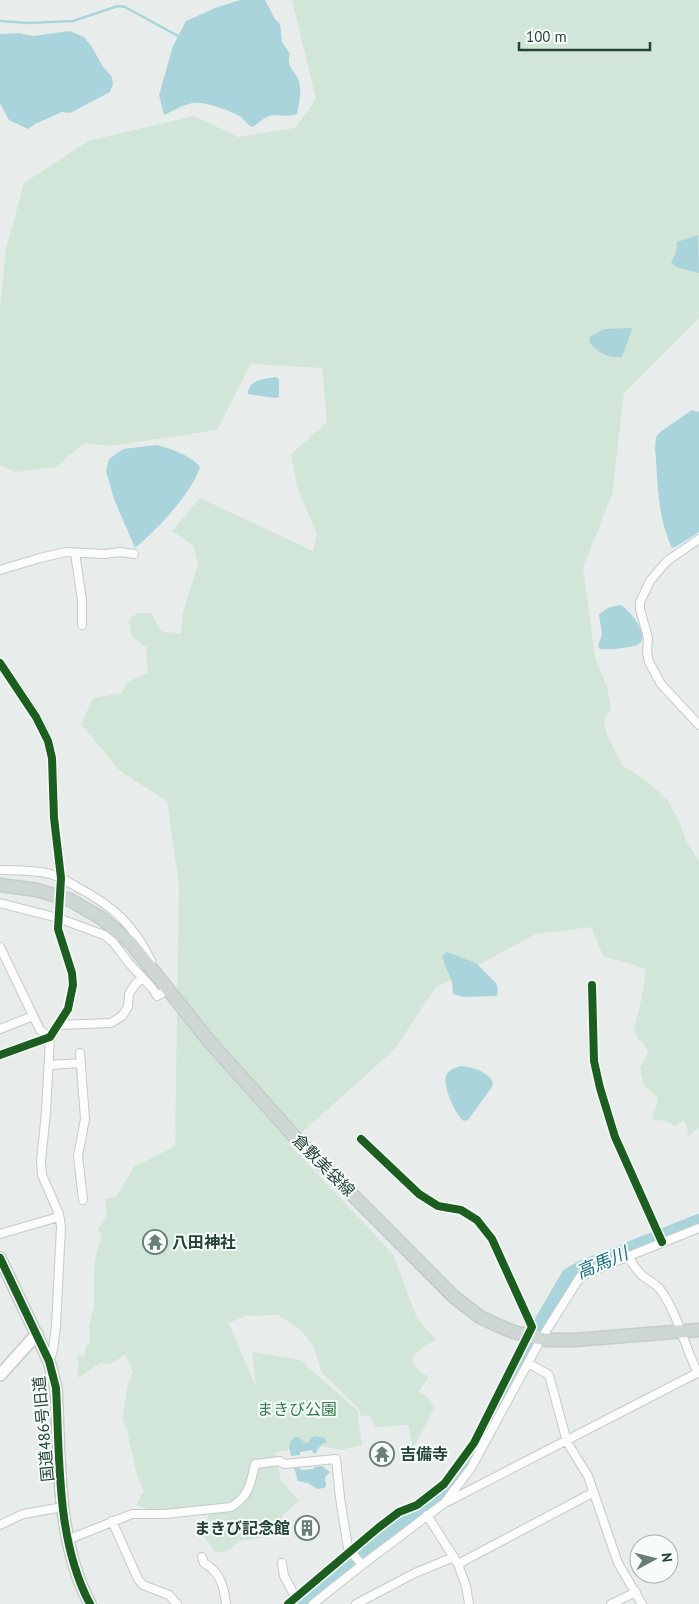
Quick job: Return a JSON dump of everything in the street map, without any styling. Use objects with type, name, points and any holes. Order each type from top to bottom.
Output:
[{"type":"main road","name":"倉敷美袋線","points":[[0,885],[27,888],[70,900],[102,918],[131,942],[209,1041],[294,1136],[454,1297],[480,1317],[499,1326],[534,1337],[574,1340],[699,1330]]},
{"type":"street","points":[[699,539],[667,561],[650,581],[643,596],[640,609],[648,638],[647,652],[649,662],[661,684],[699,725]]},
{"type":"street","points":[[0,570],[65,552],[105,554],[120,552],[134,554]]},
{"type":"street","points":[[75,553],[82,600],[82,625]]},
{"type":"street","points":[[0,663],[36,717],[48,741],[52,758],[54,818],[61,878],[60,890]]},
{"type":"street","points":[[0,870],[37,872],[61,878],[115,910],[136,933],[159,979]]},
{"type":"street","points":[[0,903],[58,918],[104,935],[113,942],[157,996],[167,990]]},
{"type":"street","points":[[49,1361],[53,1350],[56,1326],[61,1227],[59,1214],[42,1175],[41,1161],[50,1037],[68,1009],[72,985],[72,973],[58,929],[59,906]]},
{"type":"street","points":[[0,947],[40,1030],[50,1037]]},
{"type":"street","points":[[58,1024],[111,1022],[122,1016],[128,1007],[129,994],[136,983],[142,978]]},
{"type":"street","points":[[592,985],[594,1061],[600,1088],[615,1137],[660,1239]]},
{"type":"street","points":[[0,1029],[33,1016]]},
{"type":"street","points":[[0,1055],[50,1037]]},
{"type":"street","points":[[80,1053],[85,1119],[78,1156],[83,1200]]},
{"type":"street","points":[[49,1065],[81,1063]]},
{"type":"street","points":[[361,1139],[419,1194],[438,1206],[461,1210],[477,1220],[492,1239],[532,1326],[534,1337],[528,1363],[471,1468],[443,1504]]},
{"type":"street","points":[[0,1234],[54,1218],[59,1214]]},
{"type":"street","points":[[288,1604],[352,1554],[399,1512],[417,1505],[444,1484],[474,1443],[534,1337],[580,1277],[628,1256],[660,1239],[699,1228]]},
{"type":"street","points":[[313,1604],[361,1564],[443,1504],[567,1442],[612,1416],[698,1372],[690,1357],[673,1309],[661,1290],[635,1268],[628,1256]]},
{"type":"street","name":"国道486号旧道","points":[[0,1258],[49,1361],[56,1388],[63,1507],[67,1540],[76,1574],[90,1604]]},
{"type":"street","points":[[0,1376],[37,1334]]},
{"type":"street","points":[[528,1363],[549,1375],[567,1442],[588,1476],[618,1563],[642,1604]]},
{"type":"street","points":[[67,1540],[132,1514],[165,1514],[231,1506],[240,1502],[250,1486],[255,1464],[280,1461],[284,1464],[336,1459],[348,1548],[361,1564]]},
{"type":"street","points":[[359,1604],[415,1573],[456,1560],[594,1492]]},
{"type":"street","points":[[0,1525],[23,1514],[63,1507]]},
{"type":"street","points":[[427,1515],[456,1560],[466,1586],[469,1604]]},
{"type":"street","points":[[112,1521],[143,1586],[169,1595],[177,1604]]},
{"type":"street","points":[[202,1557],[204,1563],[214,1568],[219,1575],[226,1604]]},
{"type":"street","points":[[282,1563],[284,1576],[296,1598]]},
{"type":"street","points":[[611,1604],[636,1592]]},
{"type":"green space","name":"まきび公園","points":[[292,0],[699,0],[699,318],[624,393],[612,495],[583,568],[595,657],[607,687],[611,709],[604,721],[607,735],[622,765],[646,781],[667,799],[681,825],[686,841],[699,861],[699,1128],[688,1136],[687,1126],[684,1121],[675,1126],[663,1120],[655,1121],[652,1118],[657,1099],[654,1093],[644,1086],[640,1068],[648,1053],[643,1042],[638,1040],[634,1030],[646,969],[603,956],[591,927],[536,934],[435,988],[395,1049],[289,1144],[393,1254],[417,1318],[436,1340],[420,1349],[411,1361],[420,1372],[429,1377],[418,1392],[427,1396],[434,1408],[413,1449],[408,1425],[375,1427],[370,1415],[361,1416],[359,1409],[322,1373],[313,1346],[302,1331],[278,1315],[245,1316],[229,1323],[256,1387],[252,1352],[300,1360],[357,1410],[362,1445],[341,1450],[320,1446],[275,1452],[281,1481],[299,1501],[282,1516],[280,1530],[261,1538],[238,1541],[230,1550],[216,1553],[200,1531],[208,1518],[208,1505],[181,1509],[153,1510],[136,1505],[144,1491],[137,1476],[127,1430],[122,1419],[128,1383],[133,1372],[125,1355],[114,1362],[100,1363],[79,1378],[77,1370],[79,1366],[77,1356],[85,1355],[86,1346],[90,1342],[89,1327],[94,1306],[94,1269],[102,1235],[98,1229],[106,1215],[105,1199],[116,1197],[134,1167],[175,1146],[179,885],[167,801],[120,771],[81,724],[93,698],[121,693],[129,681],[148,673],[146,647],[132,637],[129,620],[137,613],[151,613],[161,631],[181,634],[183,613],[198,564],[194,546],[172,531],[200,498],[313,551],[317,534],[298,489],[291,454],[327,422],[322,368],[251,364],[217,430],[110,446],[84,443],[56,467],[15,472],[0,465],[0,308],[6,249],[24,183],[88,141],[194,116],[238,137],[295,128],[316,99]]},
{"type":"water","points":[[240,0],[265,0],[275,19],[280,24],[282,42],[290,54],[289,63],[300,86],[297,114],[267,117],[253,127],[237,115],[218,107],[198,103],[189,104],[164,115],[159,95],[173,46],[186,21],[215,8]]},
{"type":"water","points":[[70,31],[84,37],[103,67],[112,77],[113,84],[110,92],[70,113],[62,112],[28,129],[9,120],[0,103],[0,34],[19,33],[33,36]]},
{"type":"water","points":[[698,235],[699,273],[676,267],[671,263],[676,252],[677,242]]},
{"type":"water","points":[[631,328],[632,330],[622,357],[612,357],[604,354],[589,342],[590,337],[604,329]]},
{"type":"water","points":[[276,377],[279,379],[279,397],[248,394],[251,385],[254,383],[262,379]]},
{"type":"water","points":[[692,410],[699,412],[699,532],[672,548],[663,524],[659,499],[655,448],[656,437],[660,432]]},
{"type":"water","points":[[157,445],[186,456],[200,467],[196,477],[181,500],[163,522],[135,548],[114,499],[106,471],[109,459],[123,449]]},
{"type":"water","points":[[621,605],[629,612],[641,629],[642,640],[639,644],[631,647],[600,649],[598,646],[602,634],[599,615],[609,608]]},
{"type":"water","points":[[447,952],[476,963],[496,983],[497,996],[463,997],[453,994],[452,982],[442,957]]},
{"type":"water","points":[[460,1066],[479,1070],[493,1082],[492,1087],[468,1120],[464,1121],[453,1106],[446,1084],[448,1072]]},
{"type":"water","points":[[316,1436],[325,1438],[327,1442],[322,1444],[317,1453],[313,1453],[312,1450],[300,1452],[300,1455],[291,1456],[289,1445],[294,1437],[299,1437],[305,1443]]},
{"type":"water","points":[[322,1466],[330,1472],[325,1477],[326,1486],[324,1488],[317,1489],[308,1483],[298,1481],[294,1468],[300,1468],[301,1470]]},
{"type":"waterway","points":[[0,21],[28,23],[73,21],[118,6],[125,7],[180,37]]},
{"type":"waterway","name":"高馬川","points":[[302,1604],[380,1541],[435,1501],[461,1472],[478,1446],[524,1353],[569,1276],[581,1269],[699,1222]]},
{"type":"cycle path","points":[[0,663],[36,717],[48,741],[52,758],[54,818],[61,878],[58,929],[72,973],[73,985],[68,1009],[50,1037],[0,1055]]},
{"type":"cycle path","points":[[592,985],[594,1061],[600,1088],[615,1137],[662,1242]]},
{"type":"cycle path","points":[[288,1604],[378,1528],[399,1512],[417,1505],[444,1484],[474,1443],[532,1327],[492,1239],[477,1220],[461,1210],[438,1206],[419,1194],[361,1139]]},
{"type":"cycle path","points":[[0,1258],[49,1361],[56,1388],[65,1526],[79,1579],[90,1604]]},
{"type":"place","name":"八田神社","points":[[155,1242]]},
{"type":"place","name":"吉備寺","points":[[382,1454]]},
{"type":"place","name":"まきび記念館","points":[[307,1528]]}]
